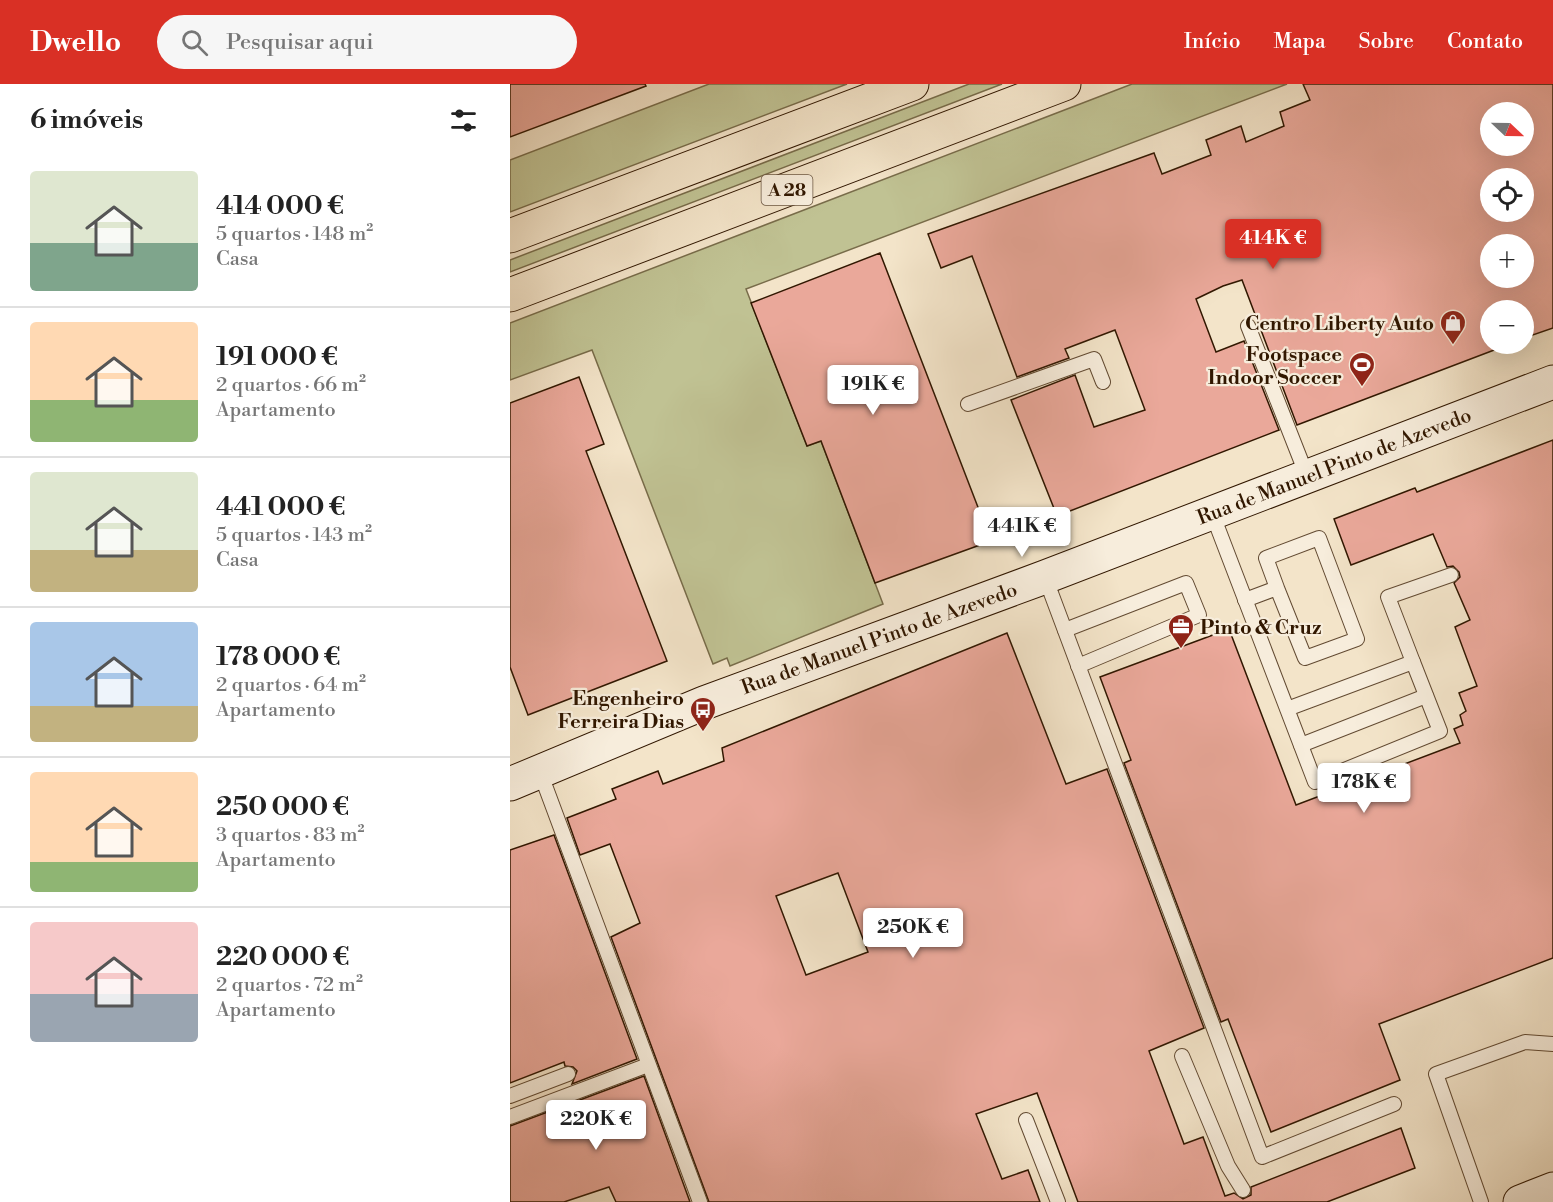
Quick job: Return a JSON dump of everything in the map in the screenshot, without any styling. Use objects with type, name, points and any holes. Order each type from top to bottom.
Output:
[{"type":"highway","points":[[510,236],[912,84]]},
{"type":"highway","name":"A 28","points":[[510,295],[1064,84]]},
{"type":"highway","points":[[510,251],[524,246],[544,223]]},
{"type":"main road","name":"Rua de Manuel Pinto de Azevedo","points":[[510,784],[704,703],[1045,577],[1553,382]]},
{"type":"main road","points":[[1520,1202],[1553,1189]]},
{"type":"lane","points":[[1248,326],[1307,476]]},
{"type":"lane","points":[[968,404],[1094,359],[1103,382]]},
{"type":"lane","points":[[1212,513],[1315,782],[1440,731],[1388,597],[1451,575]]},
{"type":"lane","points":[[1318,538],[1357,639],[1305,658],[1277,588],[1266,558],[1318,538]]},
{"type":"lane","points":[[1045,577],[1262,1157],[1394,1104]]},
{"type":"lane","points":[[1065,630],[1186,584],[1199,615],[1078,666]]},
{"type":"lane","points":[[1245,600],[1277,588]]},
{"type":"lane","points":[[1287,709],[1413,662]]},
{"type":"lane","points":[[1301,745],[1426,696]]},
{"type":"lane","points":[[540,772],[700,1202]]},
{"type":"lane","points":[[1481,1202],[1436,1074],[1525,1042],[1553,1044]]},
{"type":"lane","points":[[1182,1056],[1228,1166],[1244,1190]]},
{"type":"lane","points":[[510,1117],[648,1065]]},
{"type":"lane","points":[[510,1096],[568,1074]]},
{"type":"lane","points":[[1026,1120],[1058,1202]]},
{"type":"green space","points":[[709,84],[847,84],[510,212],[510,160]]},
{"type":"green space","points":[[969,84],[1002,84],[510,272],[510,260]]},
{"type":"green space","points":[[1132,84],[1287,84],[746,289],[807,446],[821,441],[883,604],[730,666],[727,658],[713,664],[592,350],[510,380],[510,323]]},
{"type":"building","points":[[510,84],[645,84],[646,86],[510,137]]},
{"type":"building","points":[[1303,84],[1553,84],[1553,328],[1534,335],[1534,300],[1480,300],[1480,354],[1484,354],[1297,425],[1242,280],[1223,286],[1196,299],[1216,352],[1244,341],[1279,430],[1057,516],[1011,400],[1075,375],[1094,427],[1145,410],[1115,330],[1065,349],[1069,358],[1017,377],[972,256],[941,268],[928,234],[1154,153],[1162,174],[1211,155],[1206,140],[1241,126],[1246,142],[1284,126],[1280,112],[1310,100]]},
{"type":"building","points":[[880,253],[991,541],[875,583],[821,441],[807,446],[751,303]]},
{"type":"building","points":[[579,377],[604,444],[586,451],[667,661],[528,715],[510,667],[510,403]]},
{"type":"building","points":[[1553,440],[1553,958],[1379,1024],[1400,1080],[1271,1132],[1228,1019],[1221,1022],[1124,763],[1131,760],[1100,677],[1229,629],[1296,805],[1460,743],[1454,729],[1463,725],[1460,715],[1466,711],[1459,693],[1477,686],[1455,627],[1470,620],[1454,583],[1460,577],[1459,572],[1453,566],[1447,567],[1433,534],[1351,565],[1334,519],[1415,488],[1417,492]]},
{"type":"building","points":[[1007,633],[1066,784],[1107,769],[1204,1028],[1149,1051],[1184,1144],[1203,1137],[1225,1196],[1234,1193],[1243,1199],[1251,1195],[1251,1187],[1401,1128],[1415,1168],[1327,1202],[1078,1202],[1037,1093],[976,1114],[1002,1179],[1028,1170],[1040,1202],[709,1202],[611,937],[640,923],[610,844],[580,855],[567,818],[616,799],[612,789],[658,771],[663,784],[724,761],[722,748]],"holes":[[[838,873],[868,952],[806,975],[776,896]]]},
{"type":"building","points":[[554,835],[637,1059],[572,1084],[577,1071],[573,1067],[565,1066],[564,1062],[510,1083],[510,850]]},
{"type":"building","points":[[644,1076],[690,1202],[616,1202],[609,1187],[564,1202],[510,1202],[510,1126]]},
{"type":"place","name":"Centro Liberty Auto","points":[[1453,346]]},
{"type":"place","name":"Footspace Indoor Soccer","points":[[1362,388]]},
{"type":"place","name":"Pinto & Cruz","points":[[1181,650]]},
{"type":"place","name":"Engenheiro Ferreira Dias","points":[[703,733]]}]
